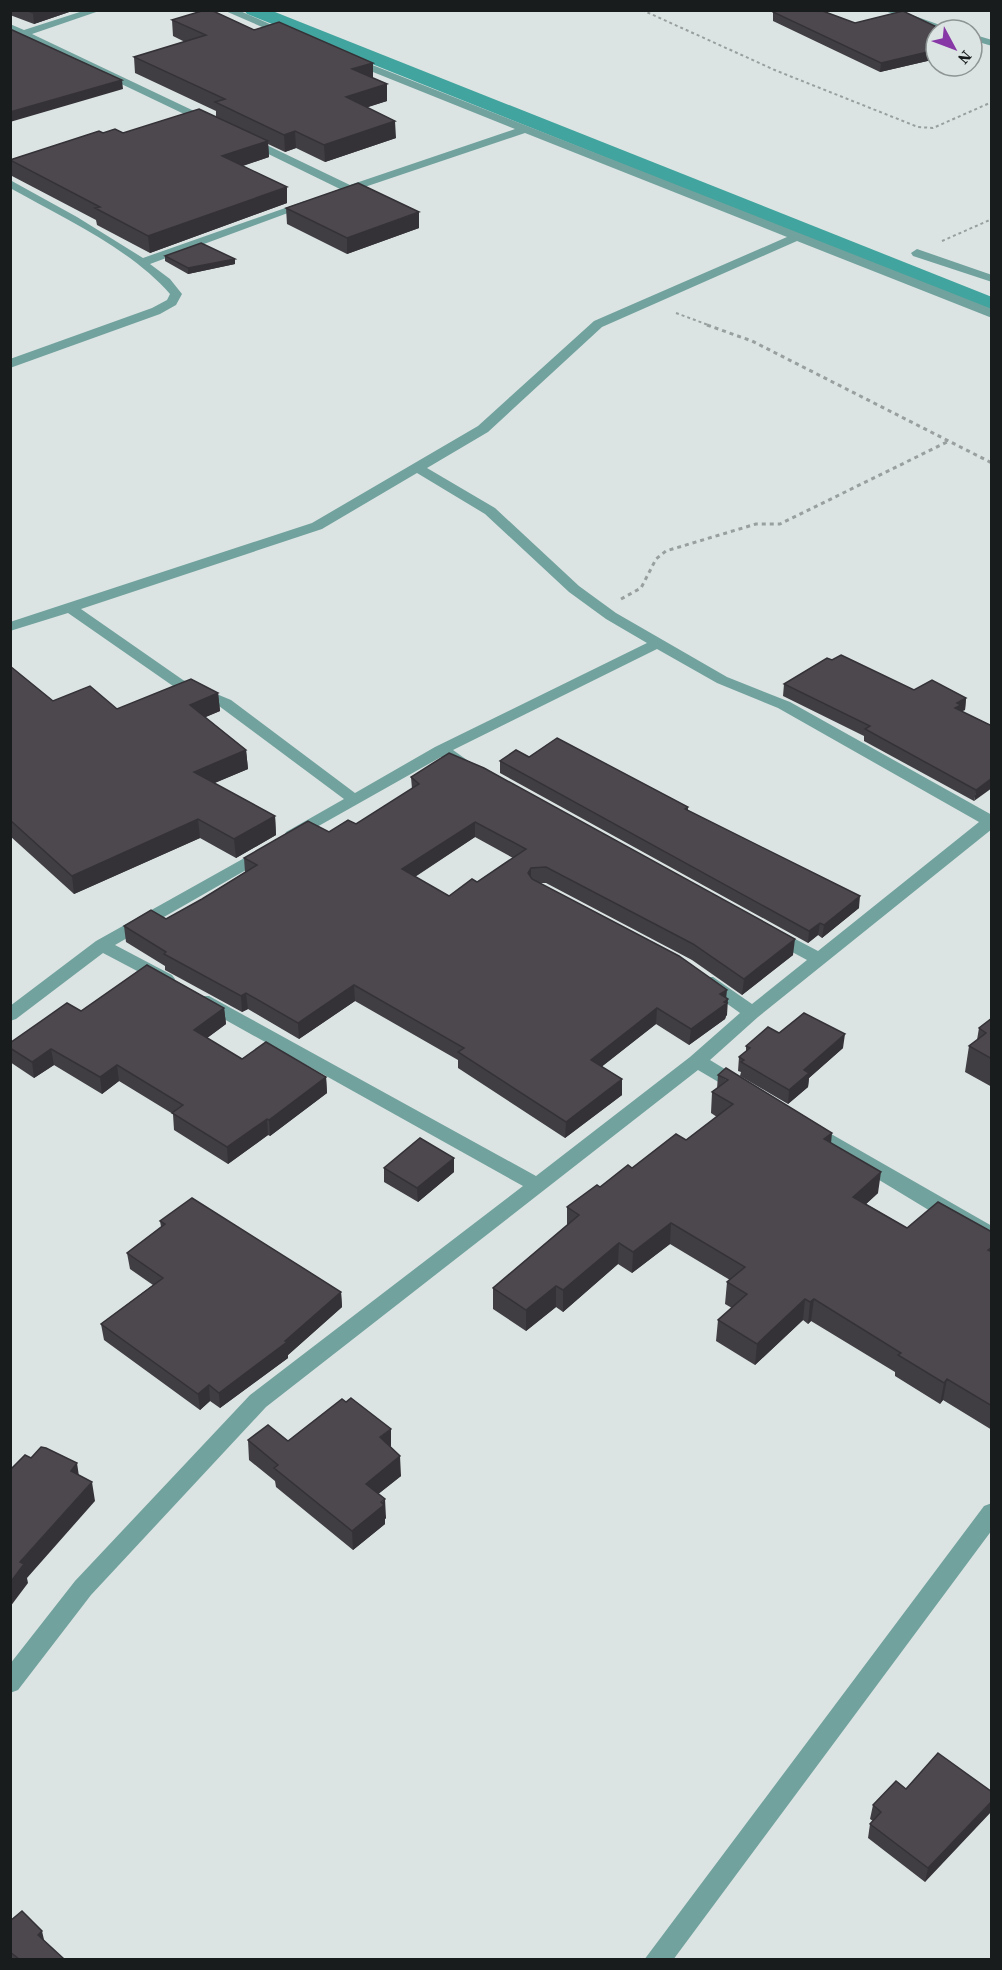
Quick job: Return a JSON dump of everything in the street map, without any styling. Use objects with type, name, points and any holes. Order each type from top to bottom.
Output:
[{"type":"street","points":[[10,37],[97,10]]},
{"type":"street","points":[[228,10],[294,37]]},
{"type":"street","points":[[887,10],[924,22]]},
{"type":"street","points":[[10,27],[349,189]]},
{"type":"street","points":[[338,54],[992,314]]},
{"type":"street","points":[[141,262],[525,129]]},
{"type":"street","points":[[10,183],[141,262],[171,285],[176,294],[172,302],[156,311],[10,364]]},
{"type":"street","points":[[10,627],[317,526],[419,469],[483,429],[598,324],[798,236]]},
{"type":"street","points":[[917,253],[992,279]]},
{"type":"street","points":[[10,1683],[83,1588],[258,1401],[697,1061],[752,1013],[991,821],[784,705],[722,680],[602,609],[574,589],[490,511],[419,469]]},
{"type":"street","points":[[69,607],[178,683],[225,703],[355,800]]},
{"type":"street","points":[[10,1015],[102,945],[441,750],[658,643]]},
{"type":"street","points":[[441,750],[482,773]]},
{"type":"street","points":[[758,926],[820,960]]},
{"type":"street","points":[[102,945],[537,1185]]},
{"type":"street","points":[[694,972],[752,1013]]},
{"type":"street","points":[[697,1061],[756,1097]]},
{"type":"street","points":[[796,1121],[934,1204],[992,1235]]},
{"type":"street","points":[[657,1959],[992,1512]]},
{"type":"path","points":[[642,10],[777,71],[918,127],[933,128],[992,102]]},
{"type":"path","points":[[648,302],[752,341],[992,464]]},
{"type":"path","points":[[602,609],[641,588],[656,559],[666,551],[756,524],[780,524],[947,442]]},
{"type":"building","points":[[211,10],[254,30],[279,22],[373,63],[352,69],[387,84],[346,97],[395,121],[324,145],[295,131],[284,135],[215,102],[225,99],[134,57],[206,35],[172,20]]},
{"type":"building","points":[[774,10],[820,10],[855,23],[903,11],[924,21],[924,53],[881,63],[773,12]]},
{"type":"building","points":[[10,29],[122,80],[10,112]]},
{"type":"building","points":[[199,109],[268,141],[222,156],[287,187],[148,236],[95,208],[100,207],[10,160],[99,131],[103,133],[115,129],[123,133]]},
{"type":"building","points":[[358,183],[419,212],[347,238],[286,208]]},
{"type":"building","points":[[201,243],[235,259],[188,268],[165,256]]},
{"type":"building","points":[[841,655],[914,690],[932,680],[966,698],[957,703],[961,705],[955,708],[992,726],[992,778],[976,790],[865,729],[870,726],[784,684],[827,658],[832,660]]},
{"type":"building","points":[[10,666],[53,701],[90,686],[117,709],[191,679],[218,693],[190,705],[246,750],[194,772],[275,816],[234,839],[198,819],[72,876],[10,820]]},
{"type":"building","points":[[557,738],[688,807],[685,809],[860,896],[824,925],[820,923],[809,931],[500,761],[516,750],[529,757]]},
{"type":"building","points":[[449,753],[484,768],[795,939],[744,979],[693,944],[546,867],[531,868],[528,873],[532,879],[679,956],[727,990],[720,994],[728,999],[724,1002],[727,1003],[691,1029],[657,1008],[591,1060],[622,1079],[566,1122],[458,1052],[464,1048],[354,985],[298,1023],[246,993],[241,996],[164,954],[166,952],[124,926],[151,910],[166,919],[202,899],[257,865],[244,858],[308,821],[329,832],[348,820],[356,824],[419,784],[411,777]],"holes":[[[475,822],[526,849],[477,882],[472,879],[449,896],[402,869]]]},
{"type":"building","points":[[147,965],[224,1008],[194,1030],[242,1059],[266,1042],[326,1077],[269,1120],[267,1119],[227,1147],[172,1113],[183,1105],[117,1065],[100,1077],[51,1049],[32,1062],[10,1048],[10,1043],[67,1003],[81,1011]]},
{"type":"building","points":[[804,1013],[845,1034],[804,1070],[809,1073],[789,1090],[741,1062],[744,1060],[739,1057],[750,1048],[746,1046],[768,1027],[779,1033]]},
{"type":"building","points":[[992,1018],[992,1059],[969,1046],[986,1033],[979,1028]]},
{"type":"building","points":[[726,1068],[832,1133],[824,1139],[881,1172],[853,1197],[907,1228],[938,1202],[992,1232],[992,1247],[988,1250],[992,1252],[992,1406],[947,1379],[944,1383],[898,1355],[901,1353],[814,1299],[810,1302],[805,1299],[757,1344],[718,1320],[747,1294],[727,1282],[745,1267],[671,1223],[633,1252],[619,1243],[563,1290],[556,1286],[526,1310],[493,1288],[579,1215],[567,1207],[597,1185],[600,1187],[628,1165],[632,1168],[676,1134],[686,1140],[733,1104],[712,1092],[728,1080],[718,1075]]},
{"type":"building","points":[[420,1138],[454,1158],[417,1188],[384,1168]]},
{"type":"building","points":[[192,1198],[341,1292],[285,1341],[287,1342],[219,1393],[209,1385],[198,1394],[101,1324],[163,1278],[127,1253],[165,1224],[160,1221]]},
{"type":"building","points":[[351,1398],[391,1429],[380,1437],[400,1456],[366,1484],[385,1499],[381,1502],[384,1505],[352,1531],[274,1468],[278,1465],[248,1440],[268,1425],[288,1441],[342,1399],[346,1402]]},
{"type":"building","points":[[41,1447],[77,1463],[71,1471],[92,1482],[20,1562],[24,1564],[10,1583],[10,1470],[25,1455],[31,1458]]},
{"type":"building","points":[[938,1753],[992,1792],[992,1801],[928,1868],[870,1824],[881,1812],[873,1805],[896,1781],[906,1789]]},
{"type":"building","points":[[22,1911],[42,1931],[38,1935],[64,1959],[19,1959],[10,1952],[10,1921]]},
{"type":"waterway","points":[[253,10],[992,305]]}]
